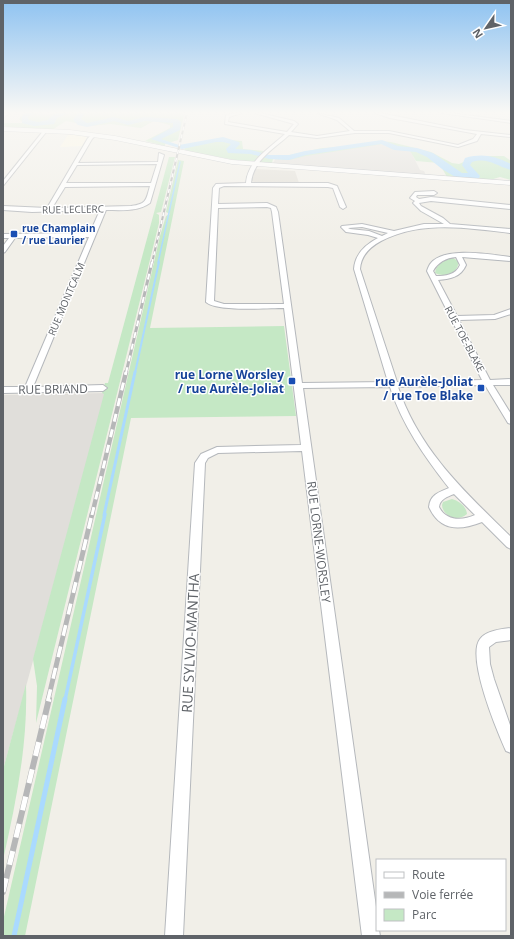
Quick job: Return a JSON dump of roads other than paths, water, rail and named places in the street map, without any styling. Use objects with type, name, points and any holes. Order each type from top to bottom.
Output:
[{"type":"main road","points":[[192,157],[254,165],[511,183]]},
{"type":"street","points":[[3,184],[25,157]]},
{"type":"street","points":[[49,209],[79,157]]},
{"type":"street","points":[[63,185],[154,184],[161,157]]},
{"type":"street","points":[[248,184],[248,176],[254,165],[262,157]]},
{"type":"street","points":[[75,164],[160,163]]},
{"type":"street","name":"RUE LECLERC","points":[[3,208],[49,209],[143,206],[148,202],[154,184]]},
{"type":"street","points":[[288,306],[224,306],[213,305],[210,302],[215,188],[218,185],[248,184],[331,185],[335,187],[343,207]]},
{"type":"street","points":[[448,194],[418,193],[413,197],[418,201],[430,199],[511,207]]},
{"type":"street","points":[[462,196],[464,198],[464,202]]},
{"type":"street","points":[[418,201],[416,204],[419,207],[441,218],[449,226]]},
{"type":"street","name":"RUE LORNE-WORSLEY","points":[[215,206],[267,205],[274,208],[371,936]]},
{"type":"street","name":"RUE MONTCALM","points":[[28,389],[104,208]]},
{"type":"street","points":[[383,238],[369,233],[348,231],[344,228],[350,226],[378,228],[394,233]]},
{"type":"street","points":[[511,231],[449,226],[420,228],[394,233],[370,246],[362,253],[357,262],[357,269],[393,384],[405,414],[418,439],[456,490],[511,544]]},
{"type":"street","points":[[3,236],[93,235]]},
{"type":"street","points":[[3,251],[13,236]]},
{"type":"street","points":[[458,255],[463,265],[459,272],[450,276],[433,278],[430,271],[434,263],[445,258],[458,255],[477,255],[511,259]]},
{"type":"street","name":"RUE TOE-BLAKE","points":[[433,278],[488,382],[511,420]]},
{"type":"street","points":[[455,318],[495,318],[511,311]]},
{"type":"street","points":[[298,386],[511,382]]},
{"type":"street","name":"RUE BRIAND","points":[[3,390],[103,388]]},
{"type":"street","name":"RUE SYLVIO-MANTHA","points":[[174,936],[200,463],[204,456],[217,450],[307,448]]},
{"type":"street","points":[[456,490],[440,496],[435,501],[434,507],[440,517],[448,522],[457,524],[467,523],[482,517]]},
{"type":"street","points":[[511,634],[486,640],[482,646],[481,652],[488,682],[511,746]]},
{"type":"waterway","points":[[268,157],[293,157]]},
{"type":"waterway","points":[[432,157],[460,176],[476,176],[468,169],[466,165],[468,160],[475,158],[491,158],[511,167]]},
{"type":"waterway","points":[[158,263],[180,162]]},
{"type":"waterway","points":[[135,373],[159,262]]},
{"type":"waterway","points":[[104,515],[135,372]]},
{"type":"waterway","points":[[65,700],[105,514]]},
{"type":"waterway","points":[[14,936],[65,699]]},
{"type":"railway","points":[[152,263],[177,157]]},
{"type":"railway","points":[[126,373],[152,262]]},
{"type":"railway","points":[[92,515],[126,372]]},
{"type":"railway","points":[[48,700],[92,514]]},
{"type":"railway","points":[[3,892],[49,699]]},
{"type":"place","name":"rue Champlain / rue Laurier","points":[[14,234]]},
{"type":"place","name":"rue Lorne Worsley / rue Aurèle-Joliat","points":[[292,381]]},
{"type":"place","name":"rue Aurèle-Joliat / rue Toe Blake","points":[[481,388]]}]
